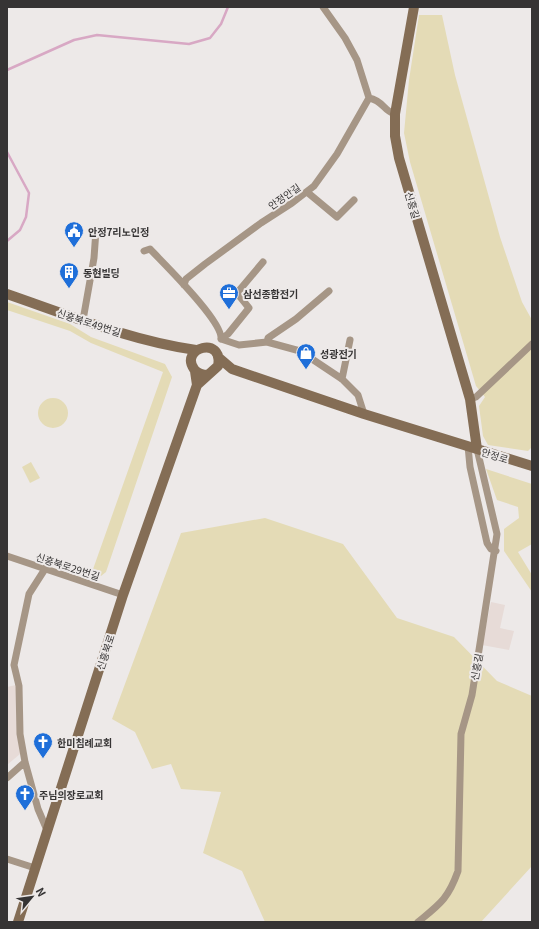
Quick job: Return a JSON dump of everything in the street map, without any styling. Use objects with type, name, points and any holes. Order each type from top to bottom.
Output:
[{"type":"street","points":[[323,7],[345,38],[357,60],[369,98],[381,102],[388,111],[395,114]]},
{"type":"street","name":"신흥길","points":[[414,7],[395,114],[395,136],[399,158],[470,399],[472,448],[497,534],[496,551],[472,694],[461,734],[458,871],[452,887],[444,901],[418,922]]},
{"type":"street","name":"안정안길","points":[[184,285],[186,279],[217,255],[314,186],[337,154],[369,98]]},
{"type":"street","points":[[307,192],[337,217],[354,200]]},
{"type":"street","points":[[83,320],[94,258],[96,230]]},
{"type":"street","points":[[144,251],[150,249],[184,285],[220,328],[221,338],[216,353],[219,362],[212,372],[197,385],[192,358],[196,350]]},
{"type":"street","points":[[221,338],[228,334],[250,308],[237,293],[263,262]]},
{"type":"street","points":[[267,342],[268,338],[296,319],[329,291]]},
{"type":"street","name":"신흥북로49번길","points":[[7,294],[83,320],[172,347]]},
{"type":"street","points":[[221,338],[239,345],[267,342],[300,351],[342,379],[358,395],[364,414]]},
{"type":"street","points":[[342,379],[350,340]]},
{"type":"street","points":[[470,399],[476,397],[532,344]]},
{"type":"street","points":[[172,347],[196,350],[204,347],[216,353],[232,369]]},
{"type":"street","points":[[172,347],[199,373],[232,369]]},
{"type":"street","name":"안정로","points":[[232,369],[364,414],[532,466]]},
{"type":"street","name":"신흥북로","points":[[18,922],[123,595],[197,385]]},
{"type":"street","points":[[472,448],[470,467],[487,543],[491,549],[496,551]]},
{"type":"street","name":"신흥북로29번길","points":[[7,556],[123,595]]},
{"type":"street","points":[[45,569],[29,594],[14,665],[19,686],[20,734],[25,762],[38,809],[47,830]]},
{"type":"street","points":[[7,778],[25,762]]},
{"type":"street","points":[[7,859],[35,868]]},
{"type":"shaded area","points":[[419,15],[442,15],[455,75],[500,237],[522,302],[532,320],[532,447],[528,451],[488,445],[483,436],[479,406],[485,397],[476,386],[410,162],[404,133],[409,80]]},
{"type":"shaded area","points":[[7,302],[70,324],[91,337],[165,364],[172,377],[106,572],[101,576],[92,572],[163,372],[91,343],[70,331],[7,310]]},
{"type":"shaded area","points":[[53,398],[64,402],[68,413],[64,424],[53,428],[42,424],[38,413],[42,402]]},
{"type":"shaded area","points":[[31,462],[40,478],[30,483],[22,467]]},
{"type":"shaded area","points":[[486,469],[532,484],[532,544],[518,552],[532,575],[532,592],[504,551],[504,529],[519,518],[518,507],[497,500]]},
{"type":"shaded area","points":[[265,518],[343,544],[397,618],[454,637],[497,681],[532,696],[532,866],[481,922],[265,922],[242,871],[203,853],[221,792],[181,789],[171,764],[152,769],[135,732],[112,719],[181,533]]},
{"type":"shaded area","points":[[491,602],[505,605],[500,628],[514,631],[509,650],[482,645]]},
{"type":"shaded area","points":[[16,685],[20,754],[7,765],[7,687]]},
{"type":"waterway","points":[[7,70],[74,40],[97,35],[189,44],[210,38],[221,24],[228,7]]},
{"type":"waterway","points":[[7,152],[29,193],[26,217],[20,230],[7,241]]},
{"type":"place","name":"안정7리노인정","points":[[74,248]]},
{"type":"place","name":"동현빌딩","points":[[69,289]]},
{"type":"place","name":"삼선종합전기","points":[[229,310]]},
{"type":"place","name":"성광전기","points":[[306,370]]},
{"type":"place","name":"한미침례교회","points":[[43,759]]},
{"type":"place","name":"주님의장로교회","points":[[25,811]]}]
